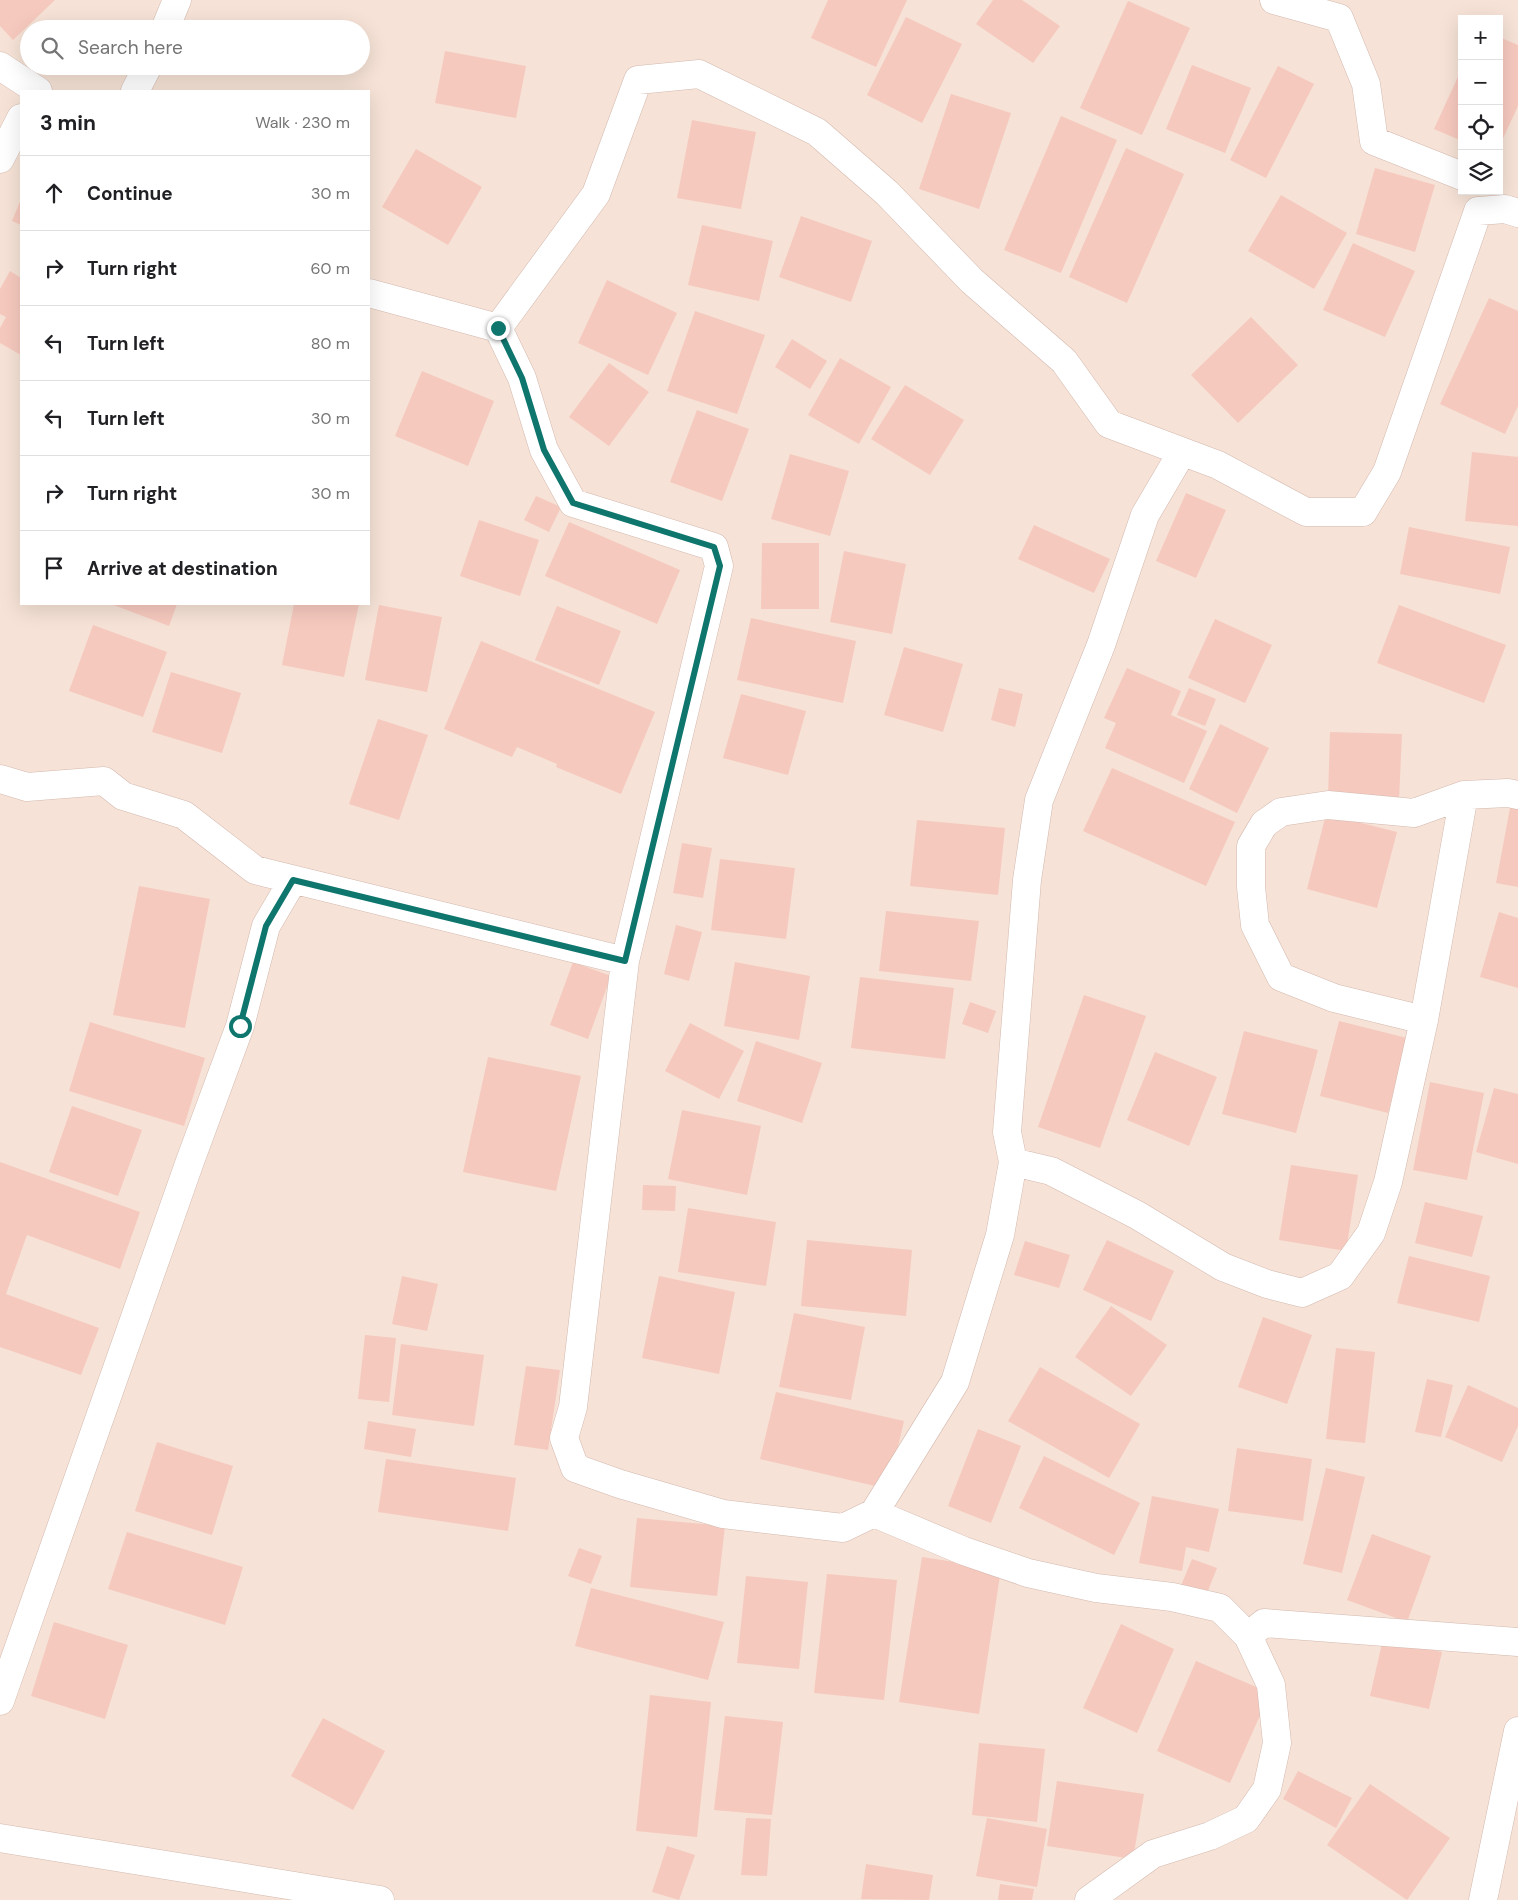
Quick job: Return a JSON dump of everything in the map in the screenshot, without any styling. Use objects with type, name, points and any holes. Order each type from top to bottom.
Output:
[{"type":"street","points":[[169,20],[177,0]]},
{"type":"street","points":[[1274,0],[1339,18],[1366,84],[1374,141],[1458,174]]},
{"type":"street","points":[[0,66],[36,90]]},
{"type":"street","points":[[498,328],[596,194],[638,80],[700,74],[817,132],[887,193],[972,281],[1064,361],[1109,424],[1218,465],[1306,512],[1363,512],[1387,472],[1473,201],[1518,213]]},
{"type":"street","points":[[136,90],[143,75]]},
{"type":"street","points":[[0,159],[20,120]]},
{"type":"street","points":[[370,293],[498,328],[522,378],[544,450],[573,503],[714,547],[720,566],[625,961],[573,1407],[564,1438],[575,1468],[620,1484],[723,1514],[843,1528],[874,1512],[955,1382],[1000,1235],[1013,1162],[1008,1132],[1028,880],[1039,800],[1101,645],[1145,515],[1182,452]]},
{"type":"street","points":[[0,779],[27,787],[104,781],[124,796],[184,815],[254,870],[625,961]]},
{"type":"street","points":[[1424,1020],[1334,998],[1281,977],[1255,925],[1250,887],[1251,846],[1264,824],[1281,812],[1328,805],[1414,813],[1464,795],[1508,793],[1518,795]]},
{"type":"street","points":[[1013,1162],[1051,1171],[1137,1215],[1224,1267],[1267,1284],[1302,1293],[1340,1276],[1371,1233],[1388,1182],[1424,1020],[1464,795]]},
{"type":"street","points":[[0,1701],[240,1026],[266,926],[293,880]]},
{"type":"street","points":[[874,1512],[964,1551],[1028,1573],[1096,1588],[1172,1597],[1220,1608],[1248,1636],[1271,1686],[1277,1743],[1267,1789],[1246,1819],[1210,1836],[1153,1854],[1089,1900]]},
{"type":"street","points":[[1248,1636],[1264,1623],[1518,1642]]},
{"type":"street","points":[[1483,1900],[1518,1731]]},
{"type":"street","points":[[0,1838],[380,1900]]},
{"type":"shaded area","points":[[0,0],[1518,0],[1518,1900],[0,1900]]},
{"type":"building","points":[[0,0],[55,0],[34,20],[20,20],[20,33],[13,40],[0,26]]},
{"type":"building","points":[[828,0],[907,0],[876,67],[811,38]]},
{"type":"building","points":[[993,0],[1022,0],[1060,26],[1033,63],[976,24]]},
{"type":"building","points":[[1128,1],[1190,28],[1142,135],[1080,108]]},
{"type":"building","points":[[906,17],[962,44],[922,123],[867,95]]},
{"type":"building","points":[[1503,39],[1518,45],[1518,106],[1503,138]]},
{"type":"building","points":[[445,51],[526,66],[516,118],[435,103]]},
{"type":"building","points":[[1192,65],[1251,88],[1225,153],[1166,129]]},
{"type":"building","points":[[1278,66],[1314,84],[1266,178],[1230,160]]},
{"type":"building","points":[[1458,77],[1458,139],[1434,129]]},
{"type":"building","points":[[951,94],[1011,113],[979,209],[919,189]]},
{"type":"building","points":[[1061,116],[1117,140],[1061,273],[1004,250]]},
{"type":"building","points":[[692,120],[756,132],[741,209],[677,198]]},
{"type":"building","points":[[1126,148],[1184,174],[1127,303],[1069,277]]},
{"type":"building","points":[[416,149],[482,187],[448,245],[382,207]]},
{"type":"building","points":[[1375,168],[1435,185],[1415,252],[1356,234]]},
{"type":"building","points":[[1281,195],[1347,233],[1314,289],[1248,251]]},
{"type":"building","points":[[20,201],[20,225],[12,221]]},
{"type":"building","points":[[801,216],[872,241],[851,302],[779,277]]},
{"type":"building","points":[[702,225],[773,241],[759,301],[688,285]]},
{"type":"building","points":[[1353,243],[1415,271],[1385,337],[1323,310]]},
{"type":"building","points":[[10,271],[20,277],[20,354],[0,343],[0,328],[6,317],[0,314],[0,289]]},
{"type":"building","points":[[607,280],[677,313],[648,375],[578,343]]},
{"type":"building","points":[[1489,298],[1518,311],[1518,406],[1505,434],[1440,404]]},
{"type":"building","points":[[695,311],[765,335],[737,414],[667,391]]},
{"type":"building","points":[[1251,317],[1298,365],[1238,423],[1191,375]]},
{"type":"building","points":[[792,339],[827,361],[810,389],[775,367]]},
{"type":"building","points":[[840,358],[891,387],[859,444],[808,415]]},
{"type":"building","points":[[609,363],[649,392],[609,446],[569,417]]},
{"type":"building","points":[[422,371],[494,401],[468,466],[395,436]]},
{"type":"building","points":[[905,385],[964,420],[930,475],[871,439]]},
{"type":"building","points":[[697,410],[749,429],[722,501],[670,482]]},
{"type":"building","points":[[1472,452],[1518,457],[1518,526],[1465,521]]},
{"type":"building","points":[[790,454],[849,471],[830,536],[771,519]]},
{"type":"building","points":[[1186,493],[1226,510],[1196,578],[1156,561]]},
{"type":"building","points":[[536,496],[561,507],[549,532],[524,520]]},
{"type":"building","points":[[479,520],[539,540],[520,596],[460,576]]},
{"type":"building","points":[[569,522],[680,570],[657,624],[545,576]]},
{"type":"building","points":[[1034,525],[1110,559],[1094,593],[1018,559]]},
{"type":"building","points":[[1409,527],[1510,547],[1500,594],[1400,574]]},
{"type":"building","points":[[762,543],[819,543],[819,609],[761,609]]},
{"type":"building","points":[[844,551],[906,564],[892,634],[830,622]]},
{"type":"building","points":[[114,605],[177,605],[169,626]]},
{"type":"building","points":[[294,605],[359,605],[344,677],[282,665]]},
{"type":"building","points":[[379,605],[442,617],[427,692],[365,680]]},
{"type":"building","points":[[1399,605],[1506,645],[1484,703],[1377,663]]},
{"type":"building","points":[[557,606],[621,631],[599,685],[535,660]]},
{"type":"building","points":[[751,618],[856,641],[843,703],[737,680]]},
{"type":"building","points":[[1215,619],[1272,645],[1245,703],[1188,678]]},
{"type":"building","points":[[93,625],[167,652],[143,717],[69,691]]},
{"type":"building","points":[[481,641],[655,712],[621,794],[556,767],[557,764],[517,747],[512,757],[444,729]]},
{"type":"building","points":[[904,647],[963,664],[943,732],[884,715]]},
{"type":"building","points":[[1127,668],[1181,691],[1171,715],[1207,731],[1184,783],[1105,748],[1116,723],[1104,718]]},
{"type":"building","points":[[171,672],[241,693],[222,753],[152,732]]},
{"type":"building","points":[[999,688],[1023,694],[1015,727],[991,720]]},
{"type":"building","points":[[1189,688],[1216,699],[1205,726],[1177,715]]},
{"type":"building","points":[[741,694],[806,711],[788,775],[723,758]]},
{"type":"building","points":[[378,719],[428,735],[399,820],[349,804]]},
{"type":"building","points":[[1220,724],[1269,748],[1237,813],[1189,789]]},
{"type":"building","points":[[1330,732],[1402,734],[1399,800],[1328,798]]},
{"type":"building","points":[[1112,768],[1235,822],[1206,886],[1083,831]]},
{"type":"building","points":[[1510,808],[1518,809],[1518,887],[1496,883]]},
{"type":"building","points":[[1326,814],[1397,832],[1377,908],[1307,889]]},
{"type":"building","points":[[917,820],[1005,828],[998,895],[910,886]]},
{"type":"building","points":[[682,843],[712,848],[703,898],[673,893]]},
{"type":"building","points":[[720,859],[795,868],[786,939],[711,930]]},
{"type":"building","points":[[139,886],[210,899],[185,1028],[113,1015]]},
{"type":"building","points":[[886,911],[979,921],[971,981],[879,971]]},
{"type":"building","points":[[1499,912],[1518,918],[1518,988],[1480,977]]},
{"type":"building","points":[[676,925],[702,932],[689,981],[664,974]]},
{"type":"building","points":[[573,962],[611,976],[588,1039],[550,1025]]},
{"type":"building","points":[[735,962],[810,976],[799,1040],[724,1026]]},
{"type":"building","points":[[860,977],[954,988],[945,1059],[851,1048]]},
{"type":"building","points":[[1084,995],[1146,1016],[1100,1148],[1038,1127]]},
{"type":"building","points":[[970,1002],[996,1011],[988,1033],[962,1024]]},
{"type":"building","points":[[1339,1021],[1407,1038],[1388,1113],[1320,1096]]},
{"type":"building","points":[[90,1022],[205,1058],[184,1126],[69,1091]]},
{"type":"building","points":[[690,1023],[744,1051],[719,1099],[665,1071]]},
{"type":"building","points":[[1244,1031],[1318,1050],[1296,1133],[1222,1114]]},
{"type":"building","points":[[756,1041],[822,1063],[802,1123],[737,1101]]},
{"type":"building","points":[[1155,1052],[1217,1077],[1189,1146],[1127,1120]]},
{"type":"building","points":[[488,1057],[581,1076],[556,1191],[463,1172]]},
{"type":"building","points":[[1430,1082],[1484,1093],[1467,1180],[1413,1170]]},
{"type":"building","points":[[1494,1088],[1518,1094],[1518,1164],[1476,1152]]},
{"type":"building","points":[[72,1106],[142,1130],[118,1196],[49,1172]]},
{"type":"building","points":[[682,1110],[761,1126],[747,1195],[668,1179]]},
{"type":"building","points":[[0,1162],[140,1212],[120,1269],[27,1235],[6,1294],[99,1328],[81,1375],[0,1347]]},
{"type":"building","points":[[1291,1165],[1358,1175],[1346,1251],[1279,1240]]},
{"type":"building","points":[[643,1185],[676,1186],[675,1211],[642,1210]]},
{"type":"building","points":[[1425,1202],[1483,1216],[1472,1257],[1415,1243]]},
{"type":"building","points":[[688,1208],[776,1222],[766,1286],[678,1272]]},
{"type":"building","points":[[807,1240],[912,1250],[906,1316],[801,1306]]},
{"type":"building","points":[[1107,1240],[1174,1271],[1151,1321],[1083,1290]]},
{"type":"building","points":[[1025,1241],[1070,1255],[1059,1288],[1014,1275]]},
{"type":"building","points":[[1409,1256],[1490,1276],[1479,1322],[1397,1303]]},
{"type":"building","points":[[402,1276],[438,1284],[427,1331],[392,1324]]},
{"type":"building","points":[[659,1276],[735,1292],[719,1374],[642,1358]]},
{"type":"building","points":[[1111,1306],[1167,1345],[1131,1396],[1075,1357]]},
{"type":"building","points":[[794,1313],[865,1327],[851,1400],[779,1387]]},
{"type":"building","points":[[1263,1317],[1312,1335],[1287,1404],[1238,1387]]},
{"type":"building","points":[[365,1335],[396,1338],[389,1402],[358,1399]]},
{"type":"building","points":[[401,1344],[484,1355],[474,1426],[392,1415]]},
{"type":"building","points":[[1336,1348],[1375,1352],[1365,1443],[1326,1439]]},
{"type":"building","points":[[526,1366],[560,1370],[548,1450],[514,1445]]},
{"type":"building","points":[[1040,1367],[1140,1424],[1109,1478],[1008,1421]]},
{"type":"building","points":[[1427,1379],[1453,1385],[1441,1437],[1415,1432]]},
{"type":"building","points":[[1468,1385],[1518,1408],[1518,1426],[1502,1462],[1445,1437]]},
{"type":"building","points":[[776,1392],[904,1421],[888,1489],[760,1459]]},
{"type":"building","points":[[368,1421],[416,1429],[411,1457],[364,1449]]},
{"type":"building","points":[[978,1429],[1021,1446],[991,1523],[948,1506]]},
{"type":"building","points":[[157,1442],[233,1466],[212,1535],[135,1511]]},
{"type":"building","points":[[1237,1448],[1312,1459],[1303,1521],[1228,1511]]},
{"type":"building","points":[[1044,1456],[1140,1503],[1114,1555],[1019,1508]]},
{"type":"building","points":[[386,1459],[516,1478],[508,1531],[378,1512]]},
{"type":"building","points":[[1326,1468],[1365,1477],[1342,1573],[1303,1564]]},
{"type":"building","points":[[1152,1496],[1219,1509],[1209,1552],[1186,1547],[1182,1571],[1139,1563]]},
{"type":"building","points":[[637,1518],[725,1526],[717,1596],[630,1587]]},
{"type":"building","points":[[127,1532],[243,1567],[225,1625],[108,1589]]},
{"type":"building","points":[[1372,1534],[1431,1556],[1407,1622],[1347,1600]]},
{"type":"building","points":[[579,1548],[602,1556],[591,1584],[568,1576]]},
{"type":"building","points":[[922,1557],[1001,1569],[979,1714],[899,1702]]},
{"type":"building","points":[[1192,1559],[1217,1568],[1205,1598],[1180,1588]]},
{"type":"building","points":[[827,1574],[897,1580],[884,1700],[814,1693]]},
{"type":"building","points":[[746,1576],[808,1582],[799,1669],[737,1663]]},
{"type":"building","points":[[591,1588],[724,1622],[708,1680],[575,1646]]},
{"type":"building","points":[[54,1622],[128,1645],[105,1719],[31,1696]]},
{"type":"building","points":[[1121,1624],[1174,1649],[1137,1733],[1083,1708]]},
{"type":"building","points":[[1383,1639],[1442,1652],[1429,1709],[1370,1696]]},
{"type":"building","points":[[1196,1661],[1270,1693],[1230,1783],[1157,1751]]},
{"type":"building","points":[[650,1695],[711,1702],[697,1837],[636,1831]]},
{"type":"building","points":[[725,1716],[783,1722],[772,1815],[714,1810]]},
{"type":"building","points":[[323,1718],[385,1751],[353,1810],[291,1776]]},
{"type":"building","points":[[979,1743],[1045,1749],[1037,1822],[972,1815]]},
{"type":"building","points":[[1298,1771],[1352,1798],[1336,1828],[1283,1799]]},
{"type":"building","points":[[1057,1781],[1144,1794],[1133,1859],[1047,1846]]},
{"type":"building","points":[[1370,1784],[1450,1838],[1407,1900],[1327,1845]]},
{"type":"building","points":[[746,1818],[771,1819],[767,1876],[741,1875]]},
{"type":"building","points":[[987,1818],[1047,1829],[1037,1887],[976,1876]]},
{"type":"building","points":[[667,1846],[695,1855],[679,1900],[652,1892]]},
{"type":"building","points":[[866,1864],[933,1875],[929,1900],[861,1899]]},
{"type":"building","points":[[1000,1884],[1034,1889],[1032,1900],[998,1900]]},
{"type":"route","points":[[240,1026],[266,926],[293,880],[625,961],[720,566],[714,547],[573,503],[544,450],[522,378],[498,328]]}]
